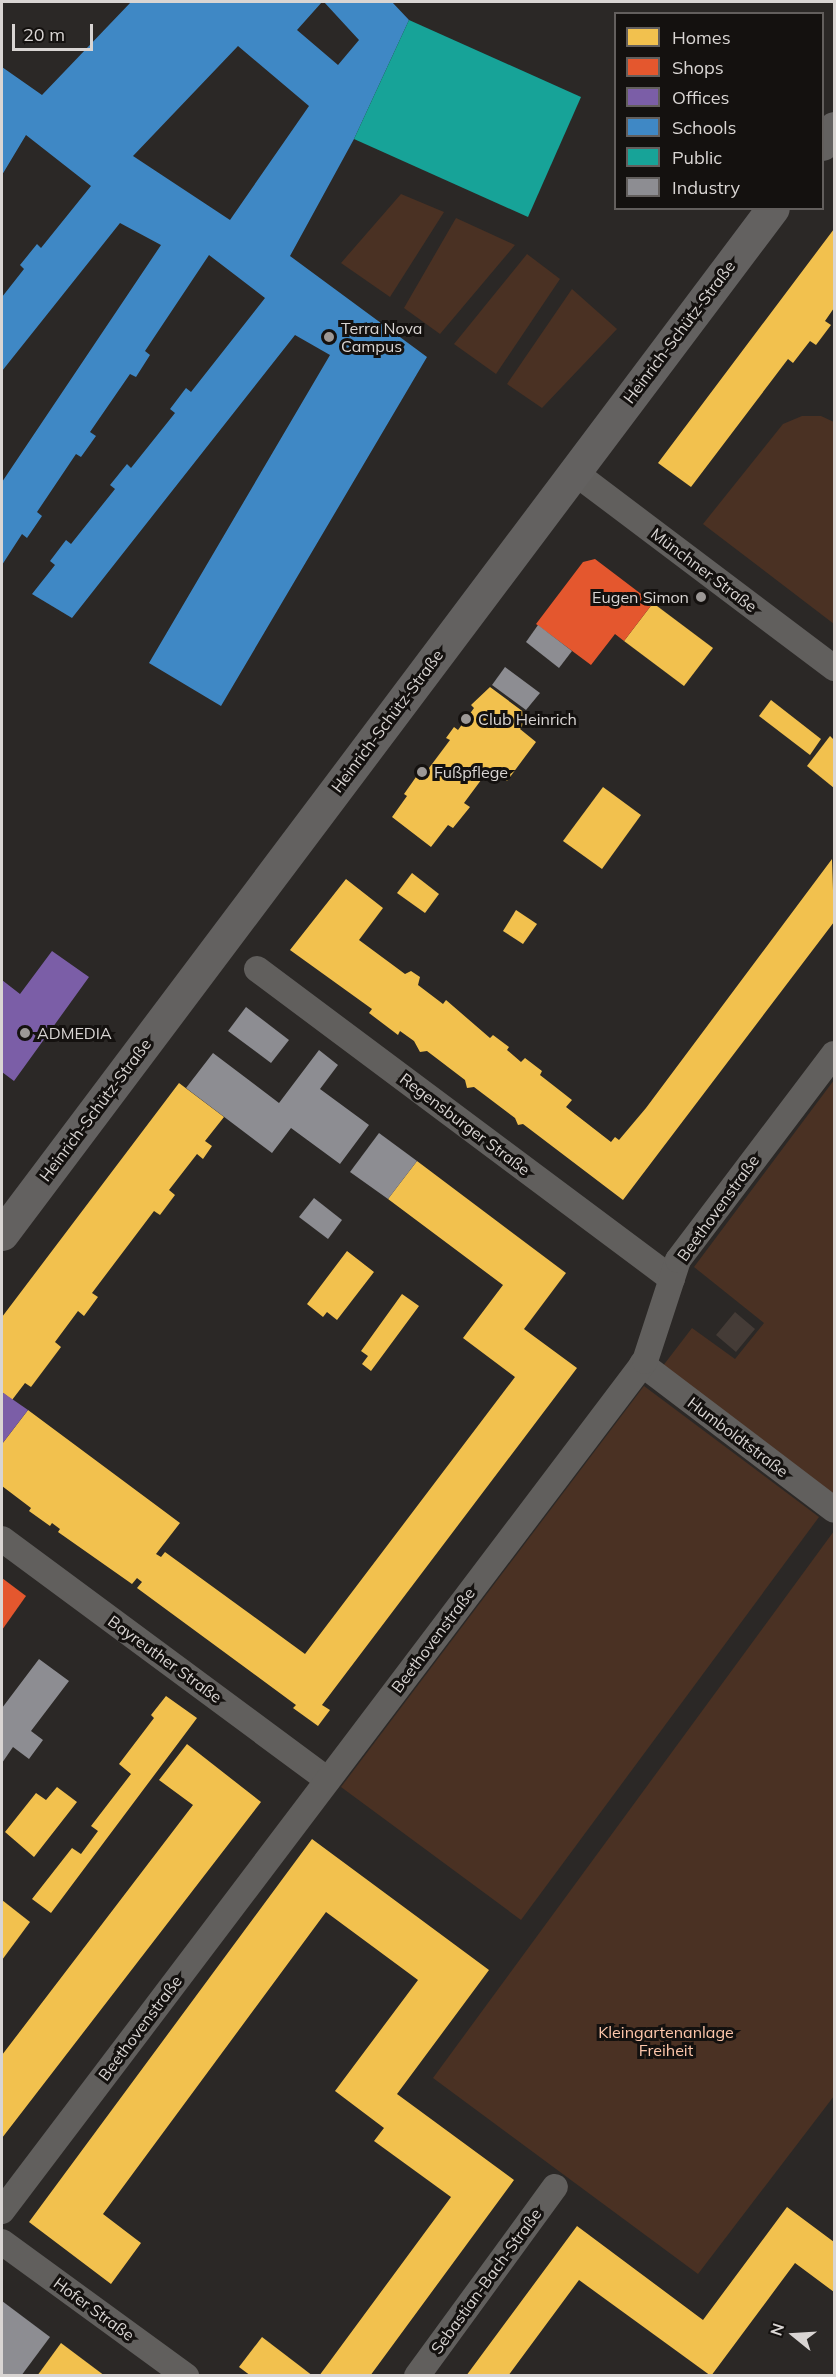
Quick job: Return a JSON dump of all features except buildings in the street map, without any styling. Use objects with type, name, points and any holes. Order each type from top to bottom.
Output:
[{"type":"main road","points":[[824,141],[834,128]]},
{"type":"main road","name":"Heinrich-Schütz-Straße","points":[[2,1234],[771,210]]},
{"type":"street","name":"Münchner Straße","points":[[574,472],[834,668]]},
{"type":"street","name":"Regensburger Straße","points":[[257,969],[672,1279]]},
{"type":"street","name":"Beethovenstraße","points":[[2,2211],[642,1364],[678,1260],[834,1054]]},
{"type":"street","name":"Humboldtstraße","points":[[642,1364],[834,1510]]},
{"type":"street","name":"Bayreuther Straße","points":[[2,1539],[328,1780]]},
{"type":"street","name":"Sebastian-Bach-Straße","points":[[417,2376],[555,2187]]},
{"type":"street","name":"Hofer Straße","points":[[2,2242],[186,2376]]},
{"type":"green space","points":[[401,194],[444,212],[390,297],[341,263]]},
{"type":"green space","points":[[456,218],[515,245],[440,334],[404,308]]},
{"type":"green space","points":[[527,254],[560,279],[496,374],[454,344]]},
{"type":"green space","points":[[572,289],[617,329],[542,408],[507,384]]},
{"type":"green space","points":[[802,416],[821,416],[834,422],[834,624],[703,524],[783,424]]},
{"type":"green space","points":[[834,1080],[834,1502],[659,1371],[692,1328],[735,1359],[764,1323],[694,1267]]},
{"type":"green space","points":[[644,1386],[819,1517],[521,1920],[341,1787]]},
{"type":"green space","name":"Kleingartenanlage Freiheit","points":[[834,1531],[834,2096],[698,2274],[433,2078]]},
{"type":"place","name":"Terra Nova Campus","points":[[329,337]]},
{"type":"place","name":"Eugen Simon","points":[[701,597]]},
{"type":"place","name":"Club Heinrich","points":[[466,719]]},
{"type":"place","name":"Fußpflege","points":[[422,772]]},
{"type":"place","name":"ADMEDIA","points":[[25,1033]]}]
